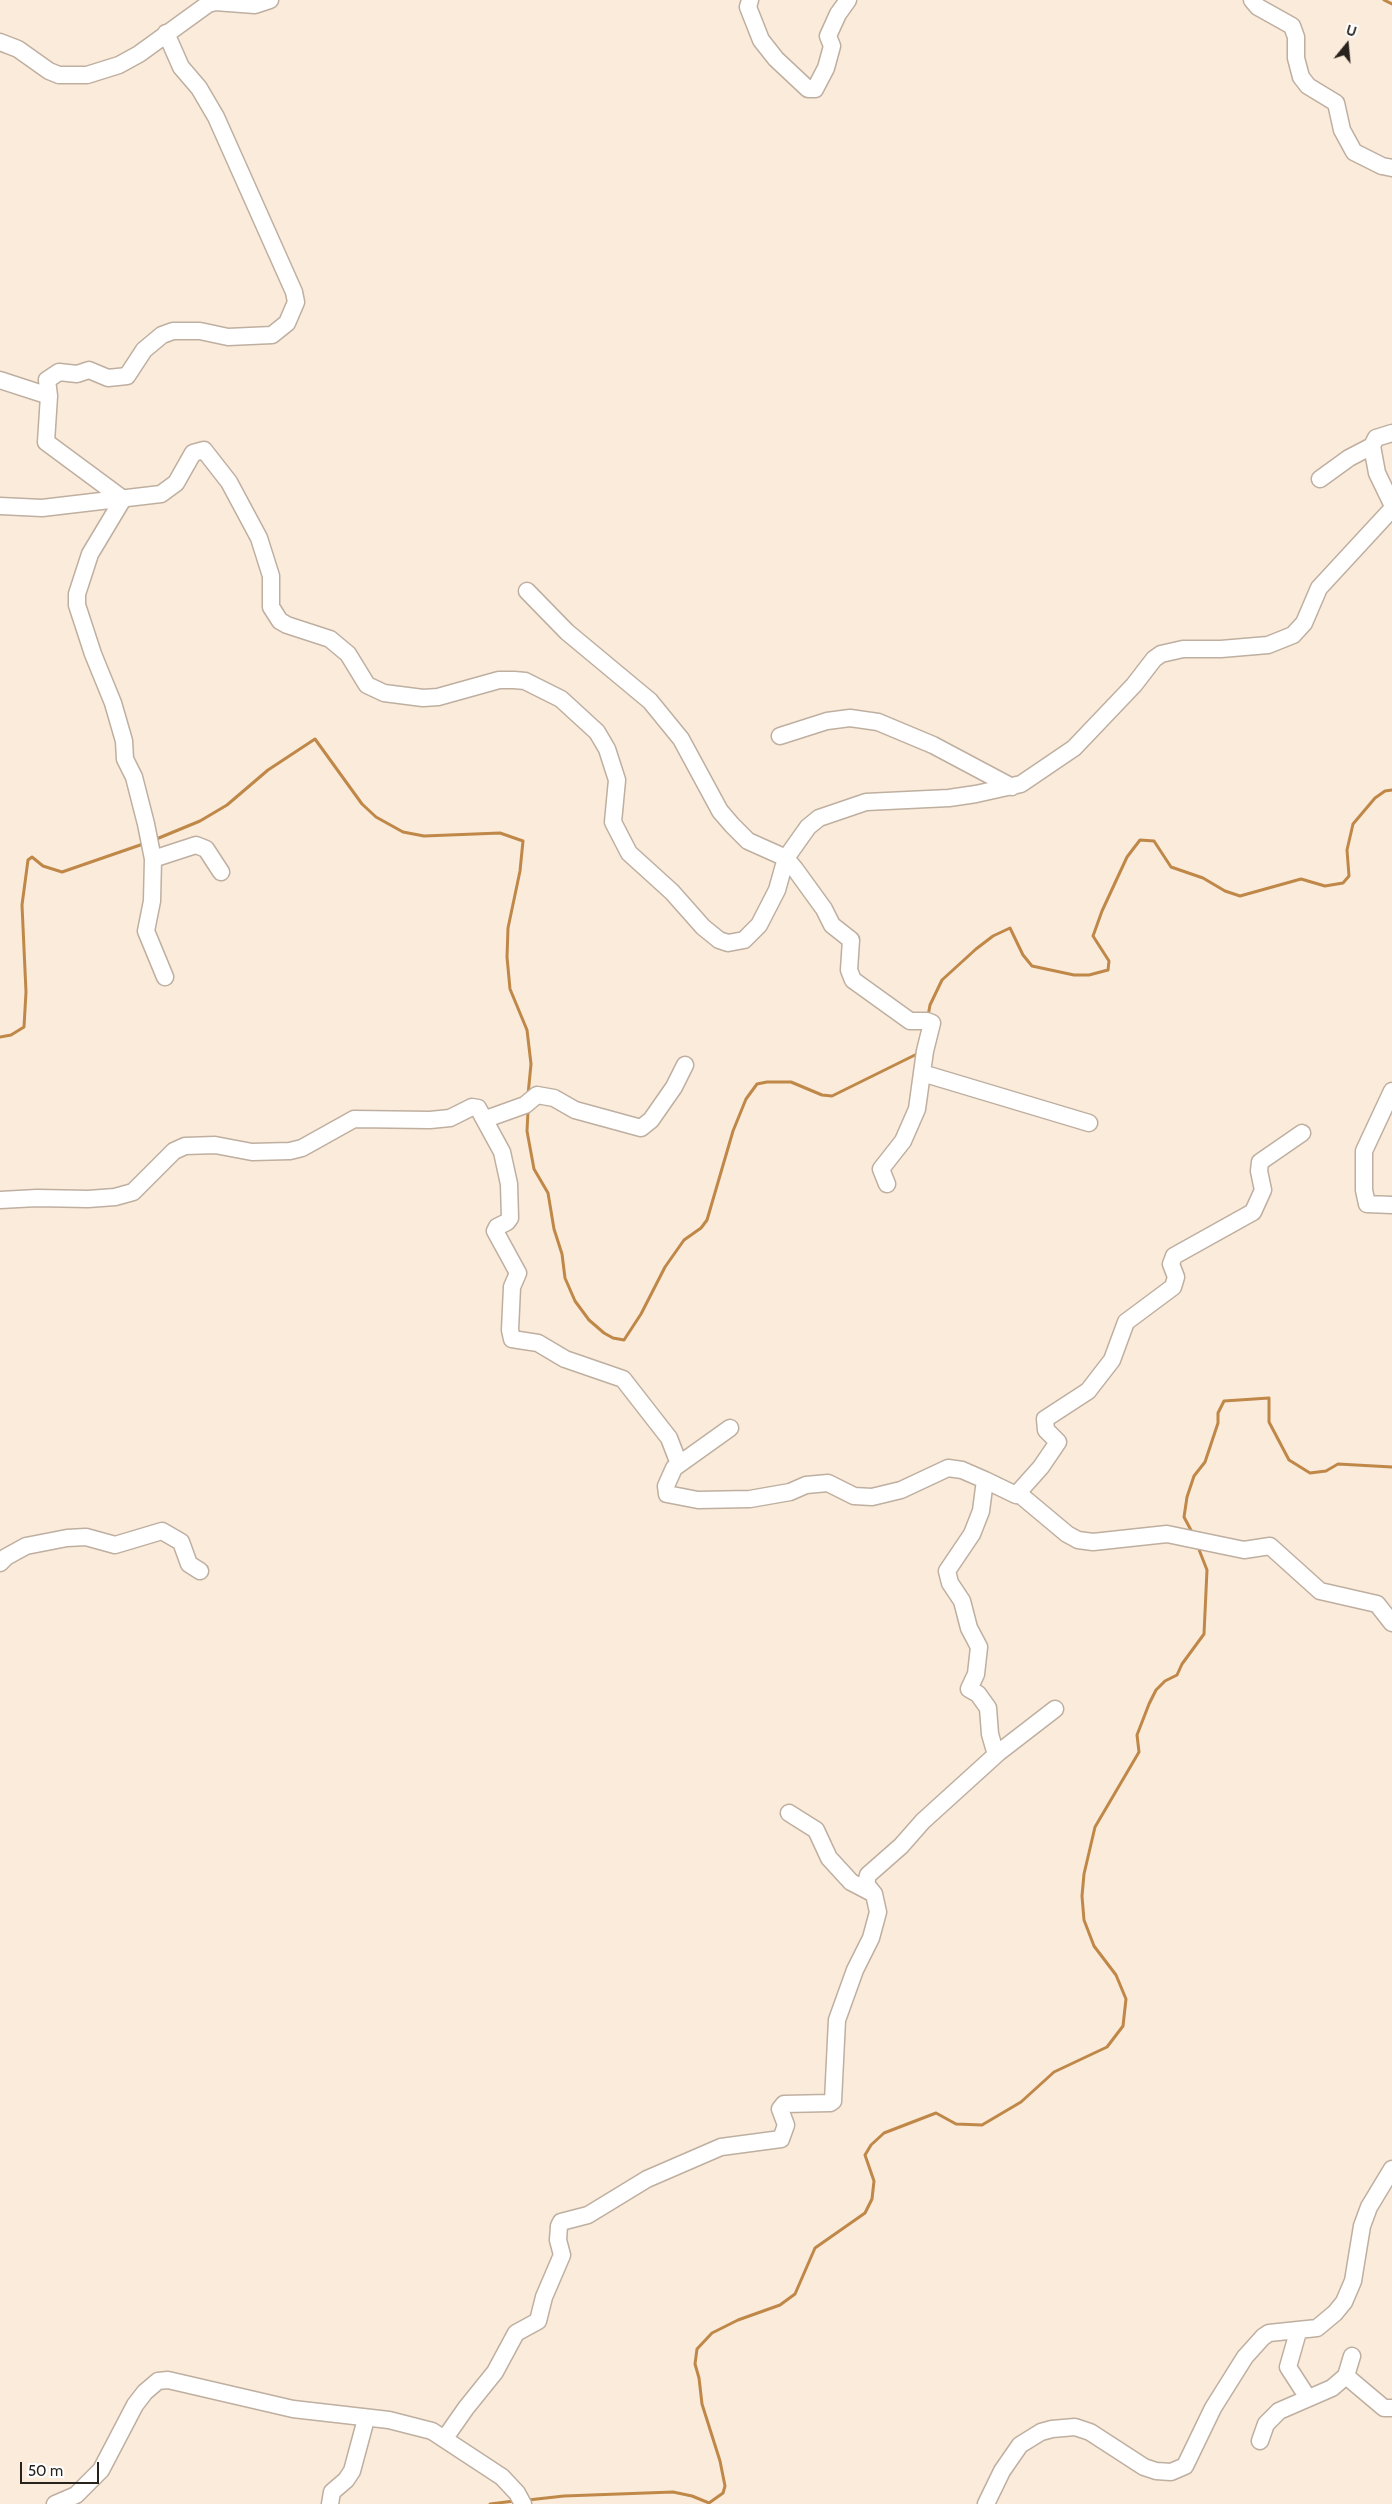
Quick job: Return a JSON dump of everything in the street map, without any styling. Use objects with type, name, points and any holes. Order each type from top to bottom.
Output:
[{"type":"street","points":[[0,42],[18,49],[49,71],[59,75],[87,75],[119,65],[139,54],[208,4],[215,2],[255,5],[270,0]]},
{"type":"street","points":[[750,0],[748,7],[761,40],[776,59],[808,89],[815,89],[826,68],[832,46],[828,36],[848,0]]},
{"type":"street","points":[[1252,0],[1258,7],[1292,26],[1296,37],[1296,58],[1301,77],[1308,86],[1336,103],[1342,130],[1354,152],[1382,166],[1392,168]]},
{"type":"street","points":[[123,499],[48,445],[45,436],[48,425],[48,377],[59,372],[77,374],[89,370],[108,378],[127,376],[138,356],[162,335],[183,330],[228,337],[262,337],[272,335],[280,330],[292,314],[296,302],[294,292],[216,118],[199,88],[181,67],[166,33]]},
{"type":"street","points":[[0,380],[49,396]]},
{"type":"street","points":[[1320,479],[1349,458],[1372,446],[1376,438],[1392,433]]},
{"type":"street","points":[[1372,446],[1377,473],[1392,504]]},
{"type":"street","points":[[0,506],[42,508],[161,494],[173,487],[193,453],[204,450],[217,466],[259,538],[271,576],[273,612],[287,625],[330,639],[340,646],[348,654],[367,685],[374,690],[423,698],[438,697],[499,680],[514,680],[525,681],[561,699],[578,712],[597,732],[614,771],[617,790],[614,822],[622,843],[629,853],[672,892],[714,937],[728,943],[744,940],[751,935],[768,911],[777,890],[786,858],[808,827],[819,818],[866,802],[950,798],[1021,784],[1074,748],[1134,685],[1154,659],[1161,654],[1183,649],[1221,649],[1268,645],[1293,635],[1304,623],[1319,588],[1392,509]]},
{"type":"street","points":[[123,499],[90,554],[77,594],[77,605],[93,654],[113,703],[124,741],[125,760],[134,778],[153,859],[152,901],[146,931],[165,977]]},
{"type":"street","points":[[527,591],[567,632],[650,701],[681,739],[720,811],[732,826],[748,841],[786,858],[820,902],[832,925],[851,940],[849,970],[854,980],[910,1021],[927,1020],[932,1023],[917,1109],[903,1141],[882,1167],[887,1184]]},
{"type":"street","points":[[780,736],[827,721],[850,718],[878,722],[933,745],[1012,786]]},
{"type":"street","points":[[153,859],[196,845],[206,849],[221,872]]},
{"type":"street","points":[[486,1119],[525,1105],[537,1095],[554,1098],[575,1110],[641,1128],[651,1120],[674,1087],[685,1065]]},
{"type":"street","points":[[922,1073],[1088,1123]]},
{"type":"street","points":[[1392,1091],[1364,1151],[1364,1190],[1368,1204],[1392,1204]]},
{"type":"street","points":[[0,1200],[37,1198],[88,1199],[115,1196],[133,1192],[174,1151],[185,1146],[215,1144],[252,1152],[290,1151],[302,1148],[354,1119],[430,1120],[450,1118],[475,1107],[486,1119],[502,1152],[509,1184],[510,1218],[507,1222],[497,1227],[495,1232],[518,1273],[512,1287],[510,1330],[512,1339],[538,1343],[565,1359],[623,1379],[669,1438],[679,1464]]},
{"type":"street","points":[[730,1428],[679,1464],[668,1478],[666,1492],[671,1496],[698,1500],[769,1496],[818,1483],[828,1483],[854,1496],[872,1497],[901,1490],[948,1468],[962,1470],[1016,1495],[1041,1467],[1058,1442],[1046,1430],[1045,1419],[1088,1391],[1112,1360],[1126,1322],[1173,1287],[1176,1277],[1171,1264],[1174,1256],[1254,1212],[1263,1190],[1259,1171],[1260,1162],[1302,1133]]},
{"type":"street","points":[[985,1480],[981,1511],[972,1534],[947,1571],[950,1583],[962,1602],[969,1628],[979,1646],[976,1674],[969,1689],[978,1694],[988,1708],[990,1734],[994,1748],[998,1753]]},
{"type":"street","points":[[1018,1493],[1067,1534],[1078,1540],[1093,1542],[1158,1534],[1249,1550],[1270,1546],[1320,1591],[1377,1604],[1392,1623]]},
{"type":"street","points":[[0,1563],[6,1557],[26,1546],[67,1538],[86,1537],[115,1544],[162,1531],[181,1542],[189,1564],[200,1572]]},
{"type":"street","points":[[445,2438],[495,2372],[516,2333],[538,2321],[544,2296],[562,2255],[558,2240],[558,2228],[561,2222],[588,2215],[647,2179],[721,2147],[781,2138],[786,2124],[780,2109],[784,2104],[832,2102],[837,2020],[855,1970],[875,1928],[878,1912],[874,1894],[866,1881],[870,1872],[889,1858],[916,1827],[998,1753],[1055,1709]]},
{"type":"street","points":[[789,1813],[816,1830],[829,1858],[847,1888],[874,1894]]},
{"type":"street","points":[[986,2504],[1002,2471],[1020,2444],[1041,2432],[1052,2429],[1075,2427],[1083,2429],[1150,2469],[1171,2472],[1182,2468],[1187,2463],[1213,2408],[1257,2343],[1269,2333],[1298,2332],[1317,2328],[1335,2313],[1344,2302],[1353,2281],[1362,2226],[1370,2207],[1392,2170]]},
{"type":"street","points":[[1298,2332],[1288,2364],[1308,2398]]},
{"type":"street","points":[[1260,2440],[1266,2424],[1275,2414],[1332,2388],[1346,2376],[1352,2356]]},
{"type":"street","points":[[1346,2376],[1384,2408],[1392,2408]]},
{"type":"street","points":[[55,2504],[76,2494],[101,2470],[135,2405],[149,2387],[163,2380],[293,2409],[331,2412],[366,2419],[389,2420],[432,2431],[502,2476],[520,2498]]},
{"type":"street","points":[[330,2504],[332,2492],[352,2472],[366,2419]]},
{"type":"waterway","points":[[1384,0],[1392,4]]},
{"type":"waterway","points":[[154,840],[200,821],[227,805],[268,770],[315,739],[362,804],[376,817],[403,832],[424,836],[500,833],[523,841],[520,871],[508,928],[507,957],[510,989],[527,1030],[531,1064],[528,1095]]},
{"type":"waterway","points":[[928,1016],[930,1005],[942,980],[976,949],[993,936],[1010,928],[1023,955],[1032,966],[1074,975],[1089,975],[1108,970],[1109,961],[1093,936],[1102,911],[1127,857],[1140,840],[1154,841],[1171,867],[1203,878],[1225,891],[1240,896],[1301,879],[1325,886],[1343,883],[1349,876],[1347,850],[1353,824],[1375,798],[1385,791],[1392,790]]},
{"type":"waterway","points":[[0,1037],[11,1035],[24,1027],[26,992],[22,905],[28,860],[32,857],[43,866],[62,872],[146,843]]},
{"type":"waterway","points":[[528,1111],[527,1131],[534,1169],[548,1193],[554,1229],[562,1254],[565,1278],[575,1301],[589,1320],[604,1333],[613,1338],[624,1340],[641,1314],[665,1267],[684,1240],[701,1228],[707,1220],[733,1131],[746,1099],[757,1084],[791,1082],[822,1095],[832,1096],[919,1053]]},
{"type":"waterway","points":[[1193,1534],[1184,1517],[1187,1497],[1194,1476],[1205,1462],[1218,1423],[1218,1413],[1224,1401],[1269,1398],[1269,1422],[1289,1460],[1310,1473],[1326,1471],[1338,1464],[1392,1467]]},
{"type":"waterway","points":[[528,2500],[564,2496],[673,2492],[692,2496],[709,2503],[723,2493],[725,2486],[720,2461],[702,2404],[699,2378],[695,2364],[697,2349],[712,2333],[738,2320],[780,2305],[795,2294],[815,2248],[865,2213],[872,2199],[874,2181],[865,2155],[871,2145],[884,2133],[936,2113],[956,2124],[982,2125],[1021,2102],[1054,2072],[1107,2047],[1123,2026],[1126,1999],[1116,1975],[1094,1946],[1084,1920],[1082,1896],[1084,1874],[1095,1827],[1139,1752],[1137,1735],[1149,1704],[1156,1690],[1165,1681],[1177,1675],[1182,1664],[1204,1634],[1207,1570],[1198,1547]]},
{"type":"waterway","points":[[490,2504],[514,2501]]}]
